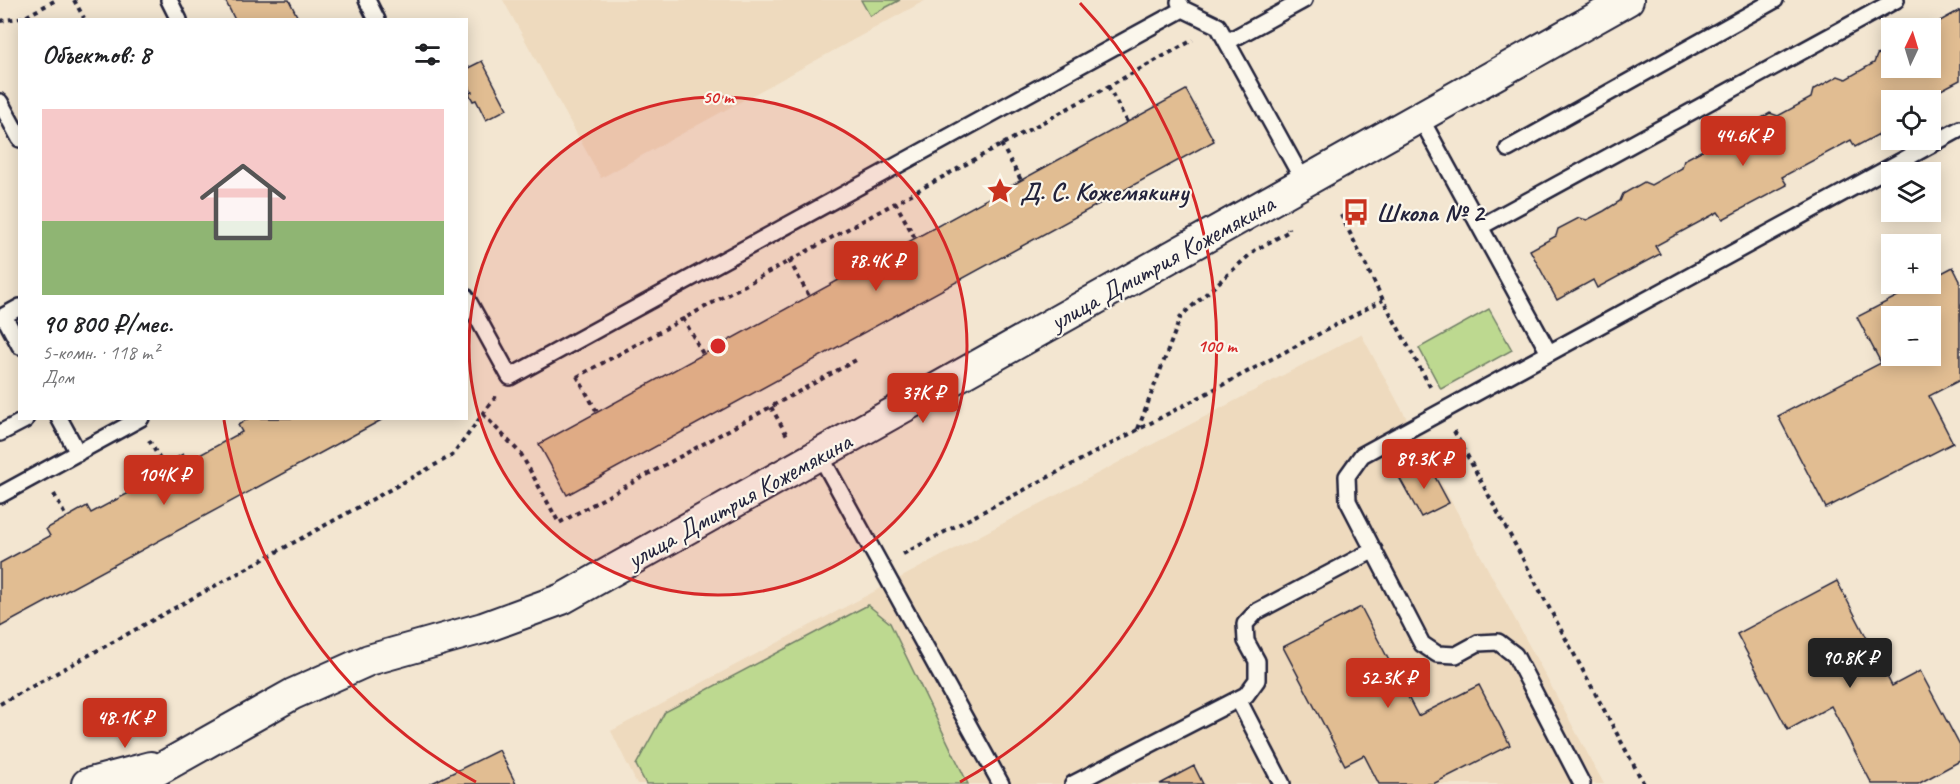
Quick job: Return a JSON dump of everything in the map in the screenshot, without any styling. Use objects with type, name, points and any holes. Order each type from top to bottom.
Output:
[{"type":"street","name":"улица Дмитрия Кожемякина","points":[[133,784],[293,694],[369,660],[483,628],[562,599],[1628,0]]},
{"type":"street","name":"улица Дмитрия Кожемякина","points":[[87,784],[174,760]]},
{"type":"lane","points":[[169,0],[178,18]]},
{"type":"lane","points":[[367,0],[376,18]]},
{"type":"lane","points":[[1227,42],[1304,0]]},
{"type":"lane","points":[[1508,149],[1775,0]]},
{"type":"lane","points":[[1480,227],[1896,0]]},
{"type":"lane","points":[[468,301],[510,377],[1093,58],[1181,4],[1218,26],[1304,182]]},
{"type":"lane","points":[[0,102],[18,135]]},
{"type":"lane","points":[[1420,117],[1549,353]]},
{"type":"lane","points":[[1582,784],[1515,655],[1498,642],[1478,643],[1456,654],[1437,654],[1422,644],[1348,501],[1347,476],[1362,455],[1960,129]]},
{"type":"lane","points":[[18,309],[2,317],[18,343]]},
{"type":"lane","points":[[0,434],[25,420]]},
{"type":"lane","points":[[60,420],[78,453]]},
{"type":"lane","points":[[0,495],[137,420]]},
{"type":"lane","points":[[820,455],[1001,784]]},
{"type":"lane","points":[[1073,784],[1246,695],[1257,680],[1257,661],[1246,641],[1245,624],[1256,612],[1374,550]]},
{"type":"lane","points":[[1238,699],[1282,784]]},
{"type":"path","points":[[19,18],[25,17],[56,0]]},
{"type":"path","points":[[74,0],[84,18]]},
{"type":"path","points":[[0,21],[18,18]]},
{"type":"path","points":[[578,377],[1218,26]]},
{"type":"path","points":[[1093,58],[1127,122]]},
{"type":"path","points":[[987,116],[1021,180]]},
{"type":"path","points":[[880,174],[915,238]]},
{"type":"path","points":[[1341,215],[1383,300],[1644,784]]},
{"type":"path","points":[[1138,430],[1181,316],[1254,251],[1289,231],[1284,222]]},
{"type":"path","points":[[774,232],[809,296]]},
{"type":"path","points":[[668,290],[703,354]]},
{"type":"path","points":[[881,566],[1383,300]]},
{"type":"path","points":[[562,349],[597,412]]},
{"type":"path","points":[[483,414],[521,454],[559,523],[858,359]]},
{"type":"path","points":[[0,704],[453,455],[510,377]]},
{"type":"path","points":[[771,407],[791,442]]},
{"type":"shaded area","points":[[503,0],[926,0],[601,178]]},
{"type":"shaded area","points":[[1361,334],[1604,784],[637,784],[611,731]]},
{"type":"green space","points":[[861,0],[900,0],[870,16]]},
{"type":"green space","points":[[1489,309],[1512,350],[1441,389],[1419,348]]},
{"type":"green space","points":[[868,605],[890,623],[968,784],[646,784],[636,765],[665,712]]},
{"type":"building","points":[[225,0],[289,0],[298,18],[234,18]]},
{"type":"building","points":[[1960,10],[1960,80],[1941,90],[1881,90],[1881,133],[1855,147],[1851,140],[1782,177],[1787,185],[1723,219],[1718,212],[1655,246],[1660,254],[1597,288],[1593,280],[1557,300],[1530,250],[1556,236],[1558,229],[1579,218],[1587,220],[1604,211],[1620,201],[1623,194],[1644,182],[1651,185],[1682,168],[1684,160],[1710,146],[1717,149],[1745,133],[1748,126],[1770,113],[1778,116],[1811,98],[1813,90],[1838,76],[1846,79],[1874,63],[1877,55],[1881,53],[1881,78],[1941,78],[1941,20]]},
{"type":"building","points":[[482,61],[507,109],[486,120],[476,100],[473,101],[469,93],[472,92],[468,85],[468,68]]},
{"type":"building","points":[[1186,90],[1214,141],[567,495],[539,444]]},
{"type":"building","points":[[1953,267],[1960,281],[1960,380],[1929,396],[1953,443],[1826,508],[1778,416],[1881,363],[1857,317],[1902,294],[1941,294],[1941,273]]},
{"type":"building","points":[[246,420],[381,420],[0,627],[0,563],[50,536],[46,529],[87,506],[91,513],[146,484],[142,477],[183,454],[187,462],[242,432],[238,425]]},
{"type":"building","points":[[1427,462],[1449,503],[1421,517],[1399,477]]},
{"type":"building","points":[[1837,581],[1892,686],[1920,671],[1960,746],[1960,761],[1918,784],[1872,784],[1831,706],[1788,730],[1737,634]]},
{"type":"building","points":[[1361,607],[1418,716],[1479,685],[1510,745],[1433,784],[1379,784],[1364,755],[1345,765],[1283,647]]},
{"type":"building","points":[[499,750],[516,784],[430,784]]},
{"type":"building","points":[[1194,766],[1203,784],[1160,784]]},
{"type":"place","name":"Д. С. Кожемякину","points":[[1000,191]]},
{"type":"place","name":"Школа № 2","points":[[1356,212]]}]
